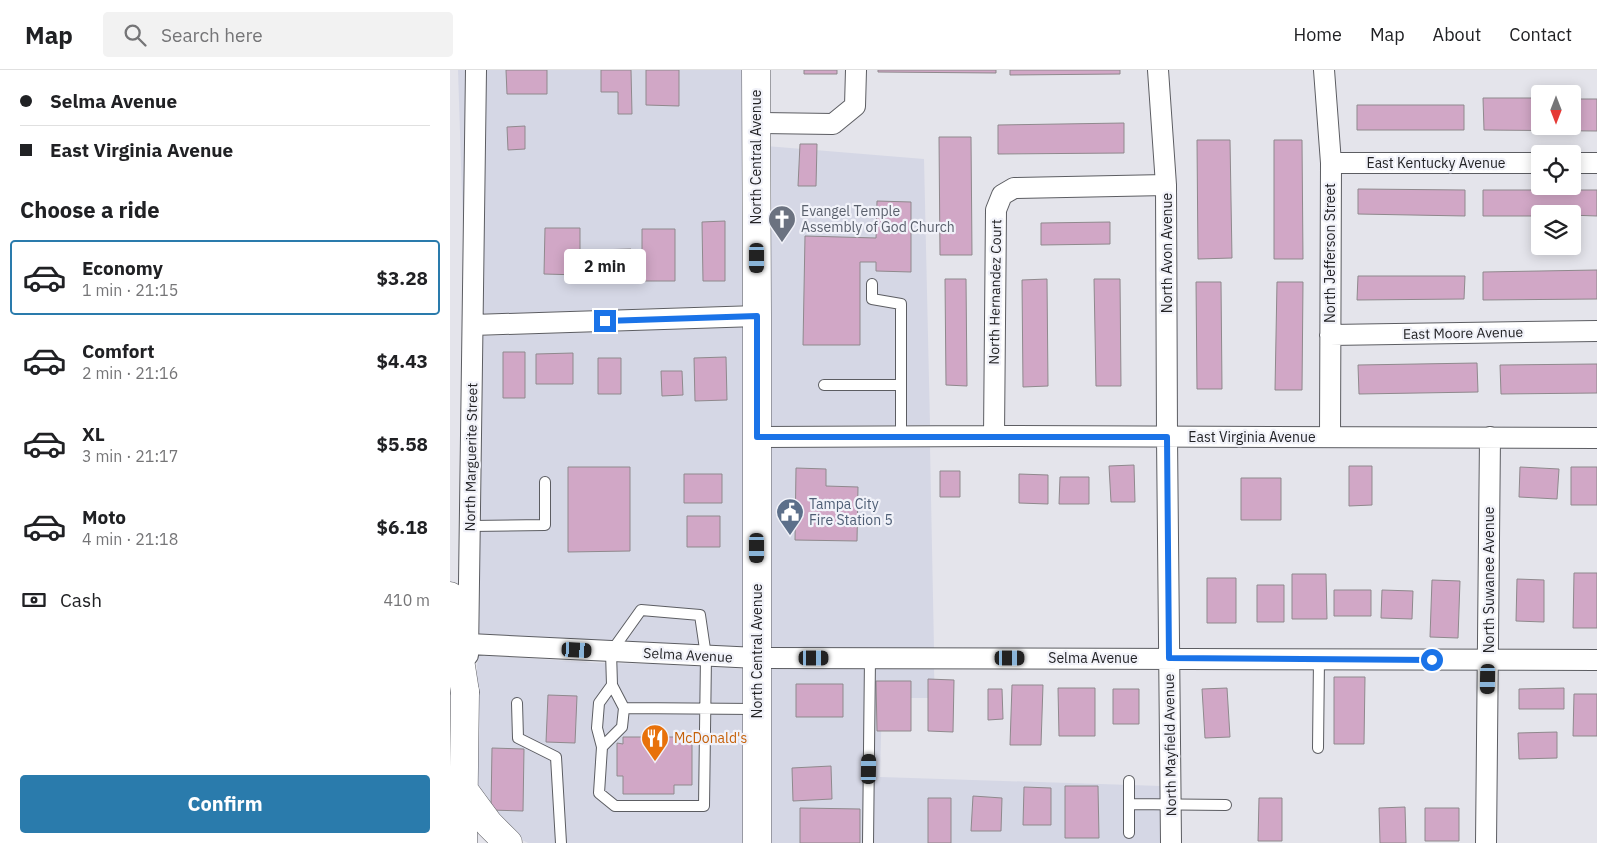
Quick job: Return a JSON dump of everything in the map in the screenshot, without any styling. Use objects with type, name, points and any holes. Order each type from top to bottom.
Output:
[{"type":"main road","name":"North Central Avenue","points":[[756,70],[756,843]]},
{"type":"main road","points":[[450,596],[465,692]]},
{"type":"main road","name":"North Marguerite Street","points":[[462,843],[465,692]]},
{"type":"main road","points":[[464,790],[489,824],[508,843]]},
{"type":"street","name":"North Marguerite Street","points":[[465,692],[469,644],[476,70]]},
{"type":"street","points":[[756,123],[833,124],[855,106],[856,70]]},
{"type":"street","name":"North Avon Avenue","points":[[1158,70],[1166,185],[1167,437]]},
{"type":"street","name":"North Jefferson Street","points":[[1324,70],[1331,163],[1330,437]]},
{"type":"street","name":"East Kentucky Avenue","points":[[1331,163],[1531,163]]},
{"type":"street","points":[[1581,163],[1597,163]]},
{"type":"street","name":"North Hernandez Court","points":[[994,436],[996,210],[1002,195],[1014,188],[1166,185]]},
{"type":"street","points":[[473,325],[757,316]]},
{"type":"street","name":"East Moore Avenue","points":[[1330,335],[1597,331]]},
{"type":"street","name":"East Virginia Avenue","points":[[757,437],[1597,438]]},
{"type":"street","name":"North Mayfield Avenue","points":[[1167,437],[1171,843]]},
{"type":"street","name":"North Suwanee Avenue","points":[[1486,843],[1490,437]]},
{"type":"street","name":"Selma Avenue","points":[[469,644],[757,658],[1597,660]]},
{"type":"lane","points":[[872,284],[872,299],[902,304],[901,436]]},
{"type":"lane","points":[[824,385],[901,385]]},
{"type":"lane","points":[[471,526],[545,525],[545,482]]},
{"type":"lane","points":[[602,747],[622,727],[624,708],[612,685],[611,652],[641,610],[700,615],[706,656],[704,806],[615,806],[599,793],[602,747],[597,728],[599,703],[612,685]]},
{"type":"lane","points":[[868,843],[870,658]]},
{"type":"lane","points":[[1318,659],[1318,748]]},
{"type":"lane","points":[[517,703],[518,738],[556,757],[561,843]]},
{"type":"lane","points":[[624,708],[757,708]]},
{"type":"lane","points":[[1129,781],[1129,833]]},
{"type":"lane","points":[[1129,804],[1226,805]]},
{"type":"shaded area","points":[[458,70],[466,70],[464,258]]},
{"type":"shaded area","points":[[486,70],[746,70],[747,305],[483,314]]},
{"type":"shaded area","points":[[766,146],[924,159],[930,425],[767,426]]},
{"type":"shaded area","points":[[747,327],[747,647],[479,634],[482,336]]},
{"type":"shaded area","points":[[930,447],[934,648],[767,648],[767,448]]},
{"type":"shaded area","points":[[478,655],[601,663],[747,669],[747,843],[528,843],[522,840],[506,827],[474,786],[475,691]]},
{"type":"shaded area","points":[[767,669],[934,669],[935,698],[882,698],[880,777],[1161,786],[1161,843],[766,843]]},
{"type":"building","points":[[506,70],[547,70],[547,94],[507,94]]},
{"type":"building","points":[[601,70],[631,70],[632,114],[618,114],[618,92],[601,92]]},
{"type":"building","points":[[646,70],[679,70],[679,106],[646,105]]},
{"type":"building","points":[[804,70],[837,70],[837,74],[804,74]]},
{"type":"building","points":[[878,70],[996,70],[996,73],[878,72]]},
{"type":"building","points":[[1010,70],[1120,70],[1120,74],[1010,75]]},
{"type":"building","points":[[1483,98],[1531,98],[1531,130],[1484,130]]},
{"type":"building","points":[[1581,99],[1597,99],[1597,131],[1581,131]]},
{"type":"building","points":[[1357,105],[1464,105],[1464,130],[1357,130]]},
{"type":"building","points":[[1124,123],[1124,153],[998,154],[998,125]]},
{"type":"building","points":[[525,126],[525,149],[508,150],[507,127]]},
{"type":"building","points":[[939,137],[971,137],[972,255],[940,255]]},
{"type":"building","points":[[1197,140],[1230,140],[1232,258],[1198,259]]},
{"type":"building","points":[[1274,140],[1302,140],[1303,259],[1274,259]]},
{"type":"building","points":[[800,144],[817,144],[816,186],[798,186]]},
{"type":"building","points":[[1358,189],[1465,190],[1465,216],[1358,214]]},
{"type":"building","points":[[1483,190],[1531,190],[1531,195],[1581,195],[1581,190],[1597,190],[1597,216],[1581,215],[1581,205],[1531,205],[1531,216],[1483,216]]},
{"type":"building","points":[[877,201],[911,202],[911,272],[876,271],[876,262],[860,262],[860,345],[803,345],[805,236],[876,238]]},
{"type":"building","points":[[725,221],[725,281],[703,281],[702,222]]},
{"type":"building","points":[[1110,222],[1110,244],[1041,245],[1041,223]]},
{"type":"building","points":[[545,228],[580,228],[580,275],[544,274]]},
{"type":"building","points":[[642,229],[675,229],[675,281],[642,281]]},
{"type":"building","points":[[631,249],[632,271],[596,272],[595,250]]},
{"type":"building","points":[[1597,270],[1597,299],[1483,300],[1483,272]]},
{"type":"building","points":[[1358,276],[1465,276],[1464,299],[1357,300]]},
{"type":"building","points":[[945,279],[966,279],[967,386],[946,385]]},
{"type":"building","points":[[1047,279],[1048,386],[1023,387],[1022,280]]},
{"type":"building","points":[[1094,279],[1120,279],[1121,386],[1096,386]]},
{"type":"building","points":[[1196,282],[1221,282],[1222,389],[1197,389]]},
{"type":"building","points":[[1277,282],[1303,282],[1302,390],[1275,390]]},
{"type":"building","points":[[503,352],[525,352],[525,398],[503,398]]},
{"type":"building","points":[[573,353],[573,384],[536,384],[536,354]]},
{"type":"building","points":[[726,357],[727,400],[695,401],[694,358]]},
{"type":"building","points":[[598,358],[621,358],[621,394],[598,394]]},
{"type":"building","points":[[1477,363],[1478,392],[1359,394],[1358,365]]},
{"type":"building","points":[[1597,364],[1597,393],[1501,394],[1500,365]]},
{"type":"building","points":[[661,371],[682,371],[683,395],[662,396]]},
{"type":"building","points":[[1134,465],[1135,502],[1111,502],[1109,466]]},
{"type":"building","points":[[1349,466],[1372,466],[1372,505],[1349,506]]},
{"type":"building","points":[[568,467],[630,467],[630,551],[568,552]]},
{"type":"building","points":[[1520,467],[1559,469],[1557,499],[1519,497]]},
{"type":"building","points":[[1571,467],[1597,467],[1597,505],[1571,505]]},
{"type":"building","points":[[796,468],[826,469],[826,486],[858,487],[857,541],[795,540]]},
{"type":"building","points":[[940,471],[960,471],[960,497],[940,497]]},
{"type":"building","points":[[684,474],[722,474],[722,503],[684,503]]},
{"type":"building","points":[[1019,474],[1048,475],[1048,504],[1019,503]]},
{"type":"building","points":[[1060,477],[1089,477],[1089,504],[1059,504]]},
{"type":"building","points":[[1241,478],[1281,478],[1281,520],[1241,520]]},
{"type":"building","points":[[687,516],[720,516],[720,547],[687,547]]},
{"type":"building","points":[[1574,573],[1597,573],[1597,628],[1573,628]]},
{"type":"building","points":[[1292,574],[1326,574],[1327,619],[1292,619]]},
{"type":"building","points":[[1207,578],[1236,578],[1236,623],[1207,623]]},
{"type":"building","points":[[1517,579],[1544,580],[1544,622],[1516,621]]},
{"type":"building","points":[[1432,580],[1460,581],[1458,638],[1430,637]]},
{"type":"building","points":[[1257,585],[1284,585],[1284,622],[1257,622]]},
{"type":"building","points":[[1334,590],[1371,590],[1371,616],[1334,616]]},
{"type":"building","points":[[1382,590],[1413,591],[1412,619],[1381,618]]},
{"type":"building","points":[[1334,677],[1365,677],[1364,744],[1334,744]]},
{"type":"building","points":[[928,679],[954,680],[953,732],[928,731]]},
{"type":"building","points":[[876,681],[911,681],[911,731],[877,731]]},
{"type":"building","points":[[796,684],[843,684],[843,717],[796,717]]},
{"type":"building","points":[[1012,685],[1043,685],[1041,745],[1010,745]]},
{"type":"building","points":[[1058,688],[1095,688],[1095,736],[1059,736]]},
{"type":"building","points":[[1227,688],[1230,737],[1205,738],[1202,689]]},
{"type":"building","points":[[1564,688],[1564,709],[1519,709],[1519,689]]},
{"type":"building","points":[[988,689],[1002,689],[1003,719],[988,720]]},
{"type":"building","points":[[1113,689],[1139,689],[1139,724],[1113,724]]},
{"type":"building","points":[[1574,694],[1597,694],[1597,736],[1573,736]]},
{"type":"building","points":[[548,695],[577,696],[575,743],[546,742]]},
{"type":"building","points":[[1557,732],[1557,758],[1519,759],[1518,733]]},
{"type":"building","points":[[623,737],[692,737],[692,785],[674,785],[674,794],[623,794],[623,776],[617,776],[617,743],[623,744]]},
{"type":"building","points":[[492,748],[524,749],[523,811],[491,810]]},
{"type":"building","points":[[831,766],[832,799],[793,801],[792,768]]},
{"type":"building","points":[[1065,786],[1098,786],[1099,838],[1065,838]]},
{"type":"building","points":[[1024,787],[1051,788],[1051,825],[1023,825]]},
{"type":"building","points":[[973,796],[1002,798],[1001,831],[971,831]]},
{"type":"building","points":[[928,798],[951,798],[951,843],[928,843]]},
{"type":"building","points":[[1259,798],[1282,798],[1282,841],[1258,841]]},
{"type":"building","points":[[1405,807],[1406,843],[1380,843],[1379,808]]},
{"type":"building","points":[[800,808],[860,809],[860,843],[800,843]]},
{"type":"building","points":[[1425,808],[1459,808],[1459,841],[1425,841]]},
{"type":"place","name":"Evangel Temple Assembly of God Church","points":[[782,243]]},
{"type":"place","name":"Tampa City Fire Station 5","points":[[790,536]]},
{"type":"place","name":"McDonald's","points":[[655,762]]},
{"type":"route","points":[[605,321],[757,316],[757,437],[1167,437],[1169,658],[1432,660]]}]
